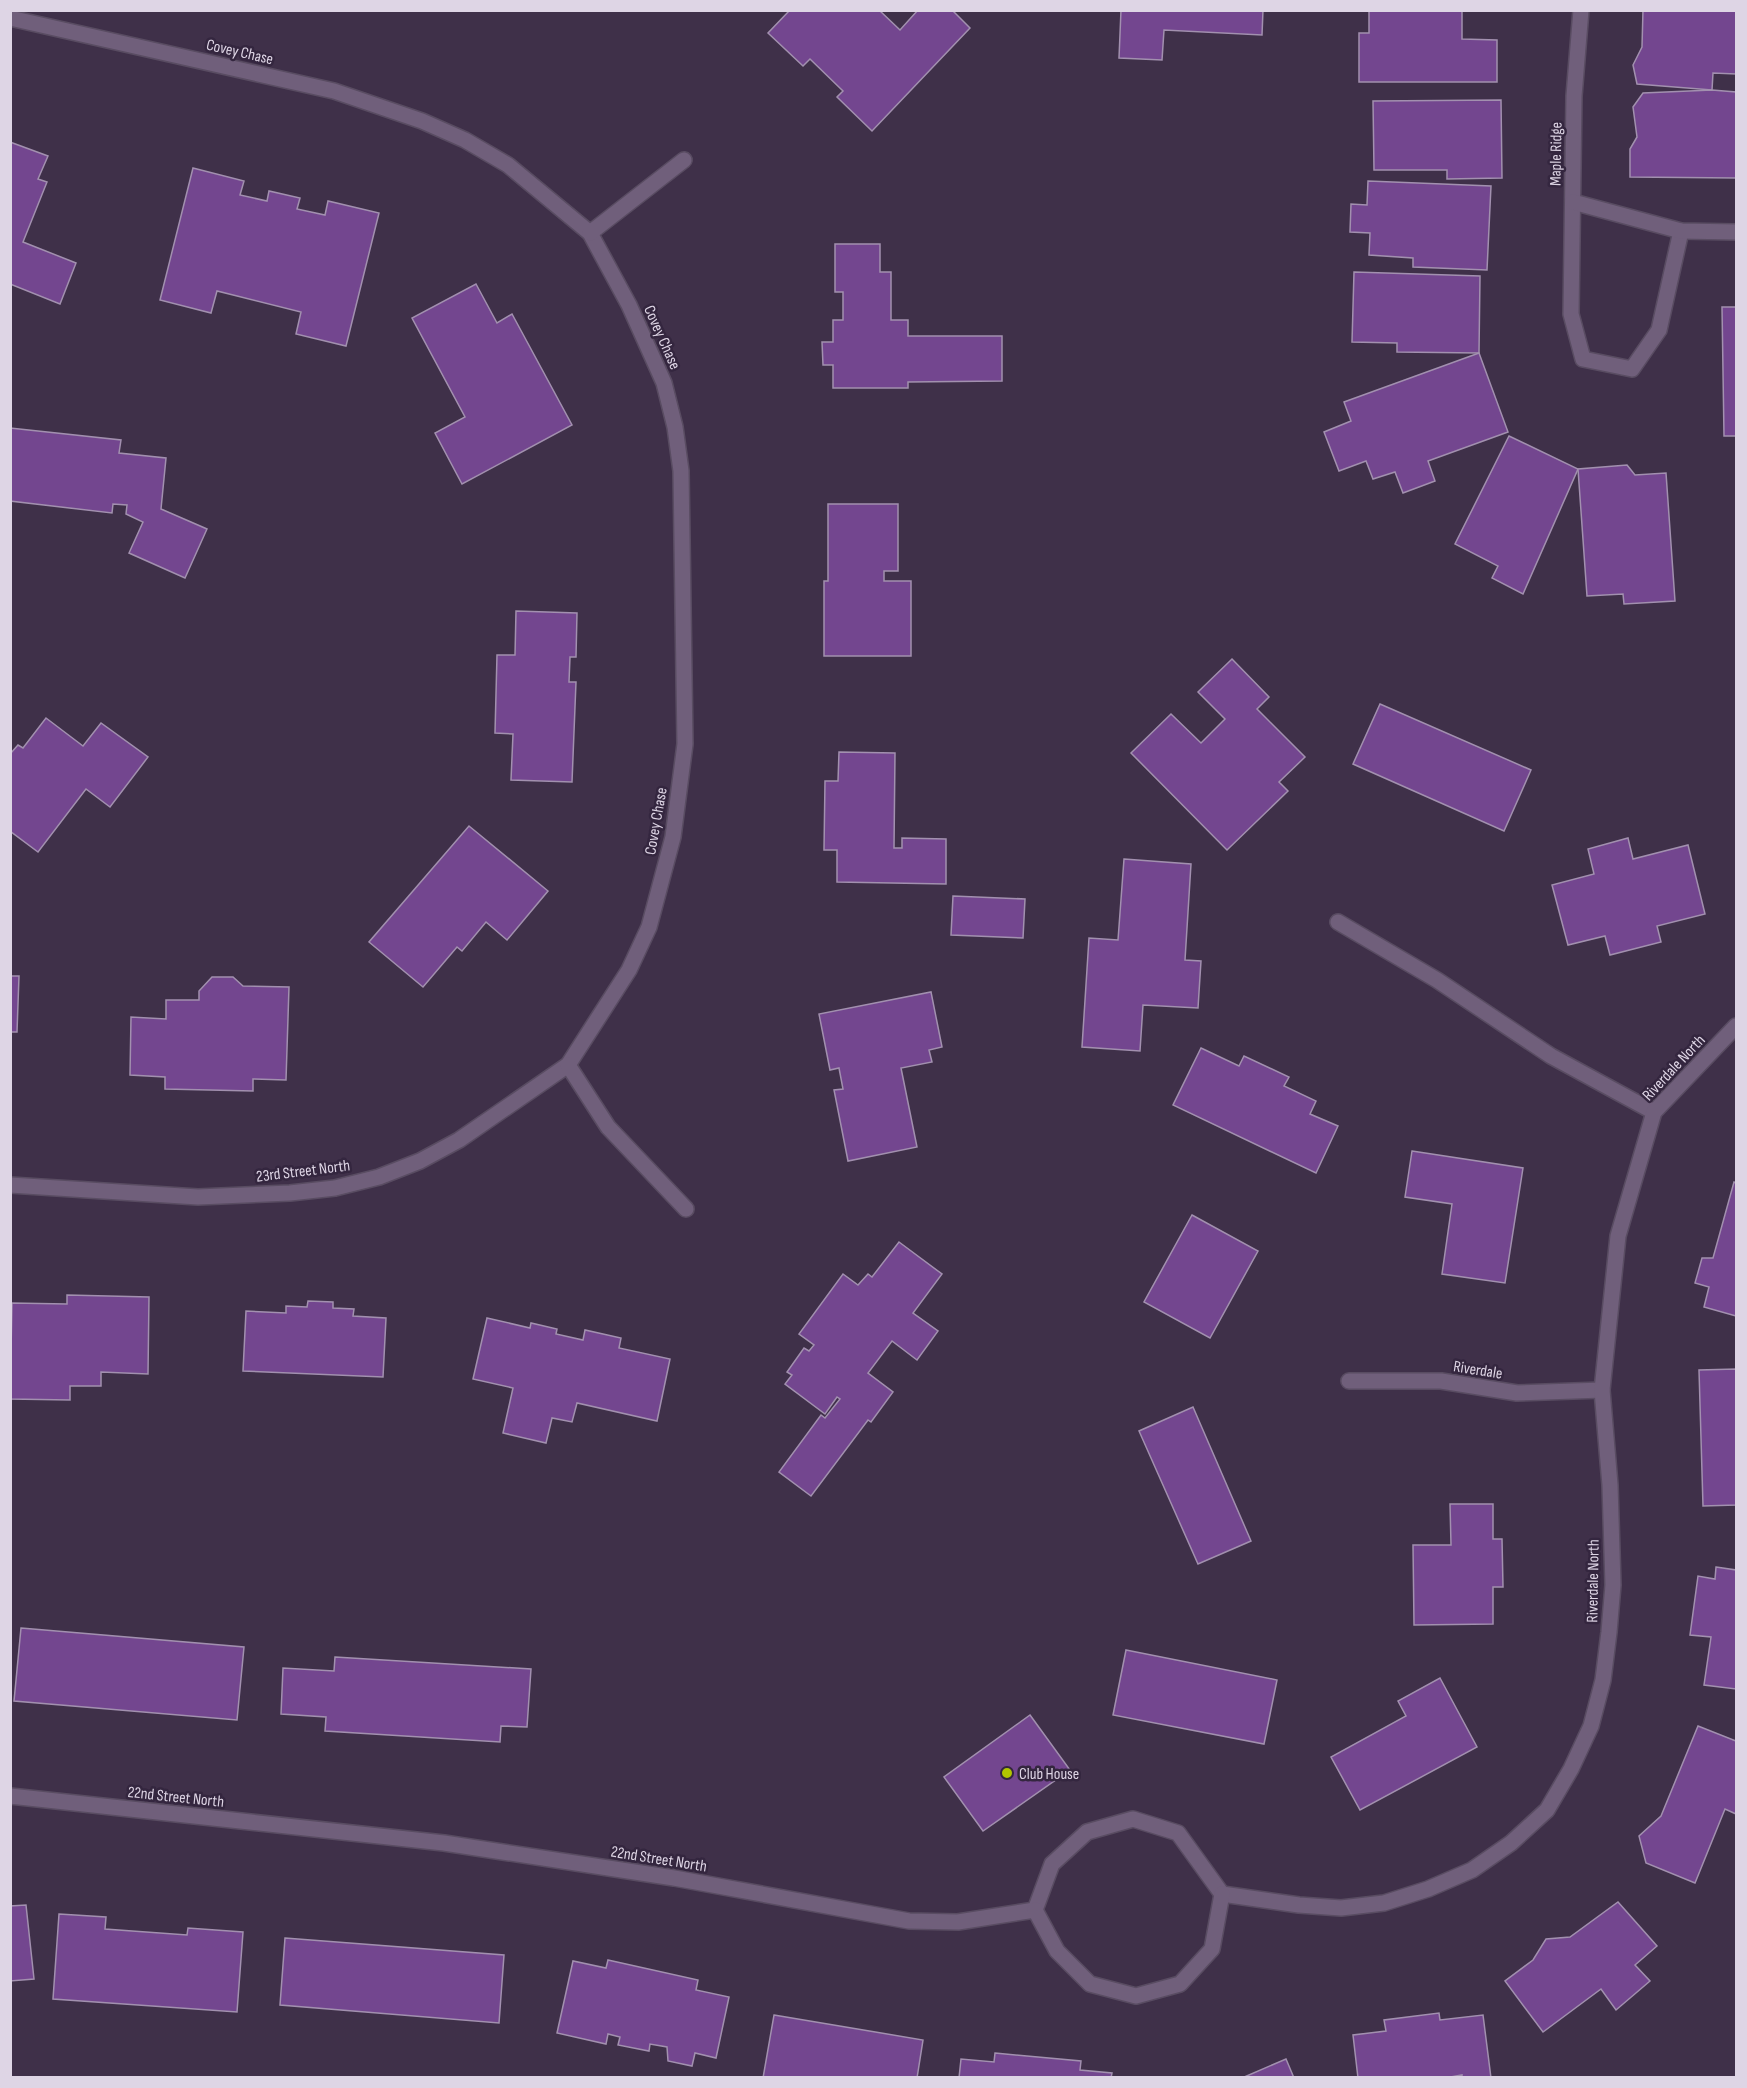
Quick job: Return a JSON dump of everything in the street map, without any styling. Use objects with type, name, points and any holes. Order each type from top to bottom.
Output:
[{"type":"street","name":"Maple Ridge","points":[[1581,10],[1574,96],[1573,202],[1681,231],[1737,232]]},
{"type":"street","name":"Covey Chase","points":[[10,18],[334,91],[422,121],[465,140],[508,165],[590,233],[629,305],[664,383],[675,427],[681,471],[686,744],[673,837],[649,927],[629,970],[568,1065]]},
{"type":"street","points":[[590,233],[684,160]]},
{"type":"street","points":[[1573,202],[1571,314],[1583,359],[1632,369],[1659,330],[1681,231]]},
{"type":"street","points":[[1338,922],[1437,980],[1551,1056],[1654,1112]]},
{"type":"street","name":"Riverdale North","points":[[1222,1894],[1299,1905],[1341,1908],[1384,1903],[1428,1889],[1472,1870],[1511,1844],[1547,1810],[1571,1769],[1591,1726],[1603,1680],[1608,1642],[1613,1585],[1611,1508],[1602,1390],[1618,1236],[1654,1112],[1737,1026]]},
{"type":"street","points":[[568,1065],[608,1127],[686,1209]]},
{"type":"street","name":"23rd Street North","points":[[10,1185],[198,1197],[290,1193],[335,1188],[389,1173],[420,1161],[459,1140],[568,1065]]},
{"type":"street","name":"Riverdale","points":[[1348,1381],[1441,1381],[1517,1394],[1602,1390]]},
{"type":"street","name":"22nd Street North","points":[[10,1796],[444,1844],[674,1878],[909,1921],[958,1923],[1035,1910]]},
{"type":"street","points":[[1133,1819],[1178,1833],[1222,1894],[1212,1949],[1180,1984],[1136,1996],[1090,1984],[1057,1951],[1035,1910],[1052,1864],[1087,1832],[1133,1819]]},
{"type":"building","points":[[790,10],[879,10],[900,30],[918,10],[952,10],[970,28],[872,131],[837,97],[843,91],[810,59],[803,66],[768,33]]},
{"type":"building","points":[[1121,10],[1263,10],[1262,35],[1164,30],[1162,60],[1119,58]]},
{"type":"building","points":[[1369,10],[1462,10],[1462,39],[1497,40],[1497,82],[1359,82],[1359,33],[1369,33]]},
{"type":"building","points":[[1643,10],[1736,10],[1736,74],[1713,73],[1712,90],[1637,84],[1633,65],[1642,47]]},
{"type":"building","points":[[1712,90],[1736,92],[1736,178],[1630,177],[1630,149],[1637,137],[1633,107],[1643,93]]},
{"type":"building","points":[[1501,100],[1502,178],[1447,179],[1447,170],[1374,170],[1373,101]]},
{"type":"building","points":[[10,142],[48,156],[38,179],[47,182],[23,242],[76,263],[60,304],[10,284]]},
{"type":"building","points":[[193,168],[244,181],[240,195],[267,201],[269,191],[300,198],[297,209],[325,215],[328,201],[379,213],[346,346],[296,334],[301,312],[217,291],[211,313],[160,300]]},
{"type":"building","points":[[1368,181],[1491,186],[1487,270],[1413,267],[1413,258],[1369,255],[1370,233],[1350,232],[1351,204],[1367,205]]},
{"type":"building","points":[[835,244],[880,244],[880,272],[891,272],[891,320],[908,320],[908,336],[1002,336],[1002,381],[908,382],[908,388],[833,388],[833,365],[823,365],[822,342],[833,342],[833,320],[843,320],[843,292],[835,292]]},
{"type":"building","points":[[1354,272],[1480,276],[1479,353],[1397,352],[1397,343],[1352,342]]},
{"type":"building","points":[[476,284],[497,323],[512,314],[572,425],[462,484],[435,433],[465,417],[412,318]]},
{"type":"building","points":[[1722,307],[1736,307],[1736,436],[1724,436]]},
{"type":"building","points":[[1479,353],[1508,432],[1428,461],[1435,481],[1403,493],[1395,472],[1373,479],[1366,461],[1339,471],[1324,432],[1351,421],[1344,402]]},
{"type":"building","points":[[10,428],[121,440],[119,453],[166,458],[161,509],[207,529],[185,578],[129,553],[143,522],[126,514],[127,505],[113,504],[112,513],[10,501]]},
{"type":"building","points":[[1509,436],[1578,469],[1523,594],[1492,578],[1498,566],[1455,544]]},
{"type":"building","points":[[1627,465],[1635,475],[1666,473],[1675,601],[1624,604],[1623,594],[1587,596],[1578,469]]},
{"type":"building","points":[[828,504],[898,504],[898,571],[884,571],[884,581],[911,581],[911,656],[824,656],[824,581],[828,581]]},
{"type":"building","points":[[516,611],[577,613],[576,657],[570,657],[569,682],[576,682],[572,782],[511,780],[513,734],[495,733],[497,655],[515,655]]},
{"type":"building","points":[[1232,659],[1269,697],[1257,709],[1305,757],[1279,782],[1288,791],[1227,850],[1131,753],[1171,714],[1201,743],[1225,719],[1198,692]]},
{"type":"building","points":[[1380,704],[1531,770],[1504,831],[1353,764]]},
{"type":"building","points":[[46,718],[83,746],[101,723],[148,757],[110,807],[86,789],[38,852],[10,831],[10,754],[18,745],[23,748]]},
{"type":"building","points":[[839,752],[895,753],[894,848],[902,848],[902,838],[946,839],[946,884],[837,882],[837,850],[824,850],[825,781],[838,781]]},
{"type":"building","points":[[469,826],[548,891],[507,940],[486,922],[462,951],[457,947],[423,987],[369,942]]},
{"type":"building","points":[[1628,838],[1633,859],[1688,845],[1705,914],[1657,926],[1661,942],[1610,955],[1605,936],[1568,945],[1552,885],[1594,874],[1588,849]]},
{"type":"building","points":[[1124,859],[1191,864],[1185,960],[1201,961],[1198,1008],[1143,1005],[1140,1051],[1082,1047],[1089,938],[1118,940]]},
{"type":"building","points":[[953,896],[1025,899],[1023,938],[951,935]]},
{"type":"building","points":[[10,976],[19,976],[17,1032],[10,1032]]},
{"type":"building","points":[[212,977],[233,977],[243,986],[289,987],[286,1080],[253,1079],[253,1091],[165,1089],[165,1077],[130,1075],[131,1017],[166,1019],[166,1000],[199,1000],[199,991]]},
{"type":"building","points":[[931,992],[942,1047],[929,1050],[932,1062],[901,1068],[917,1147],[848,1161],[834,1090],[843,1089],[839,1068],[830,1070],[819,1014]]},
{"type":"building","points":[[1201,1048],[1239,1066],[1244,1056],[1289,1077],[1284,1086],[1316,1101],[1310,1114],[1338,1126],[1316,1173],[1173,1105]]},
{"type":"building","points":[[1412,1151],[1523,1168],[1505,1283],[1442,1274],[1452,1204],[1405,1197]]},
{"type":"building","points":[[1734,1182],[1736,1183],[1736,1316],[1704,1307],[1709,1287],[1695,1283],[1702,1258],[1713,1258]]},
{"type":"building","points":[[1192,1215],[1258,1251],[1210,1338],[1144,1302]]},
{"type":"building","points":[[899,1242],[942,1274],[913,1313],[938,1331],[917,1360],[892,1341],[868,1373],[893,1392],[871,1422],[868,1420],[811,1496],[779,1472],[821,1415],[825,1418],[840,1399],[837,1397],[825,1414],[785,1384],[792,1375],[787,1372],[804,1348],[809,1351],[814,1345],[799,1334],[843,1274],[858,1285],[868,1274],[872,1277]]},
{"type":"building","points":[[67,1295],[149,1297],[148,1374],[101,1372],[101,1386],[70,1386],[70,1400],[10,1399],[12,1303],[67,1304]]},
{"type":"building","points":[[308,1301],[333,1302],[333,1308],[354,1309],[353,1316],[386,1318],[383,1377],[243,1371],[246,1311],[286,1313],[286,1306],[307,1307]]},
{"type":"building","points":[[487,1318],[530,1328],[531,1323],[557,1329],[556,1334],[583,1340],[585,1330],[621,1338],[619,1348],[670,1359],[657,1421],[577,1403],[572,1422],[552,1418],[546,1443],[503,1433],[513,1388],[473,1379]]},
{"type":"building","points":[[1736,1369],[1736,1505],[1703,1506],[1699,1370]]},
{"type":"building","points":[[1193,1407],[1251,1541],[1198,1564],[1139,1431]]},
{"type":"building","points":[[1450,1504],[1493,1504],[1493,1539],[1502,1539],[1503,1587],[1493,1587],[1493,1624],[1414,1625],[1413,1545],[1451,1545]]},
{"type":"building","points":[[1716,1567],[1736,1570],[1736,1689],[1704,1685],[1711,1637],[1690,1635],[1698,1576],[1715,1579]]},
{"type":"building","points":[[21,1628],[244,1647],[237,1720],[14,1701]]},
{"type":"building","points":[[1126,1650],[1277,1680],[1264,1744],[1113,1715]]},
{"type":"building","points":[[335,1657],[531,1669],[527,1727],[501,1726],[500,1742],[325,1731],[326,1717],[281,1714],[283,1668],[334,1671]]},
{"type":"building","points":[[1440,1678],[1477,1747],[1360,1810],[1331,1757],[1406,1716],[1398,1701]]},
{"type":"building","name":"Club House","points":[[1030,1715],[1070,1770],[983,1831],[944,1777]]},
{"type":"building","points":[[1698,1726],[1736,1741],[1736,1814],[1725,1809],[1695,1883],[1646,1863],[1639,1836],[1661,1816]]},
{"type":"building","points":[[1618,1902],[1657,1946],[1635,1965],[1650,1981],[1616,2010],[1601,1989],[1543,2032],[1505,1981],[1533,1960],[1546,1939],[1570,1937]]},
{"type":"building","points":[[26,1905],[34,1979],[10,1981],[10,1906]]},
{"type":"building","points":[[59,1914],[106,1917],[105,1929],[187,1935],[188,1928],[243,1932],[237,2012],[53,1999]]},
{"type":"building","points":[[285,1938],[504,1955],[499,2023],[280,2005]]},
{"type":"building","points":[[608,1960],[698,1980],[696,1990],[729,1997],[716,2058],[695,2053],[692,2066],[668,2061],[667,2047],[650,2044],[649,2051],[618,2045],[620,2037],[608,2034],[606,2044],[557,2033],[573,1961],[606,1968]]},
{"type":"building","points":[[1439,2013],[1440,2020],[1483,2015],[1491,2078],[1462,2078],[1462,2075],[1445,2078],[1358,2078],[1353,2035],[1386,2031],[1384,2020]]},
{"type":"building","points":[[774,2015],[923,2040],[917,2078],[763,2078]]},
{"type":"building","points":[[995,2053],[1081,2061],[1080,2070],[1112,2073],[1111,2078],[959,2078],[961,2059],[994,2062]]},
{"type":"building","points":[[1286,2059],[1294,2078],[1242,2078]]},
{"type":"place","name":"Club House","points":[[1007,1773]]}]
